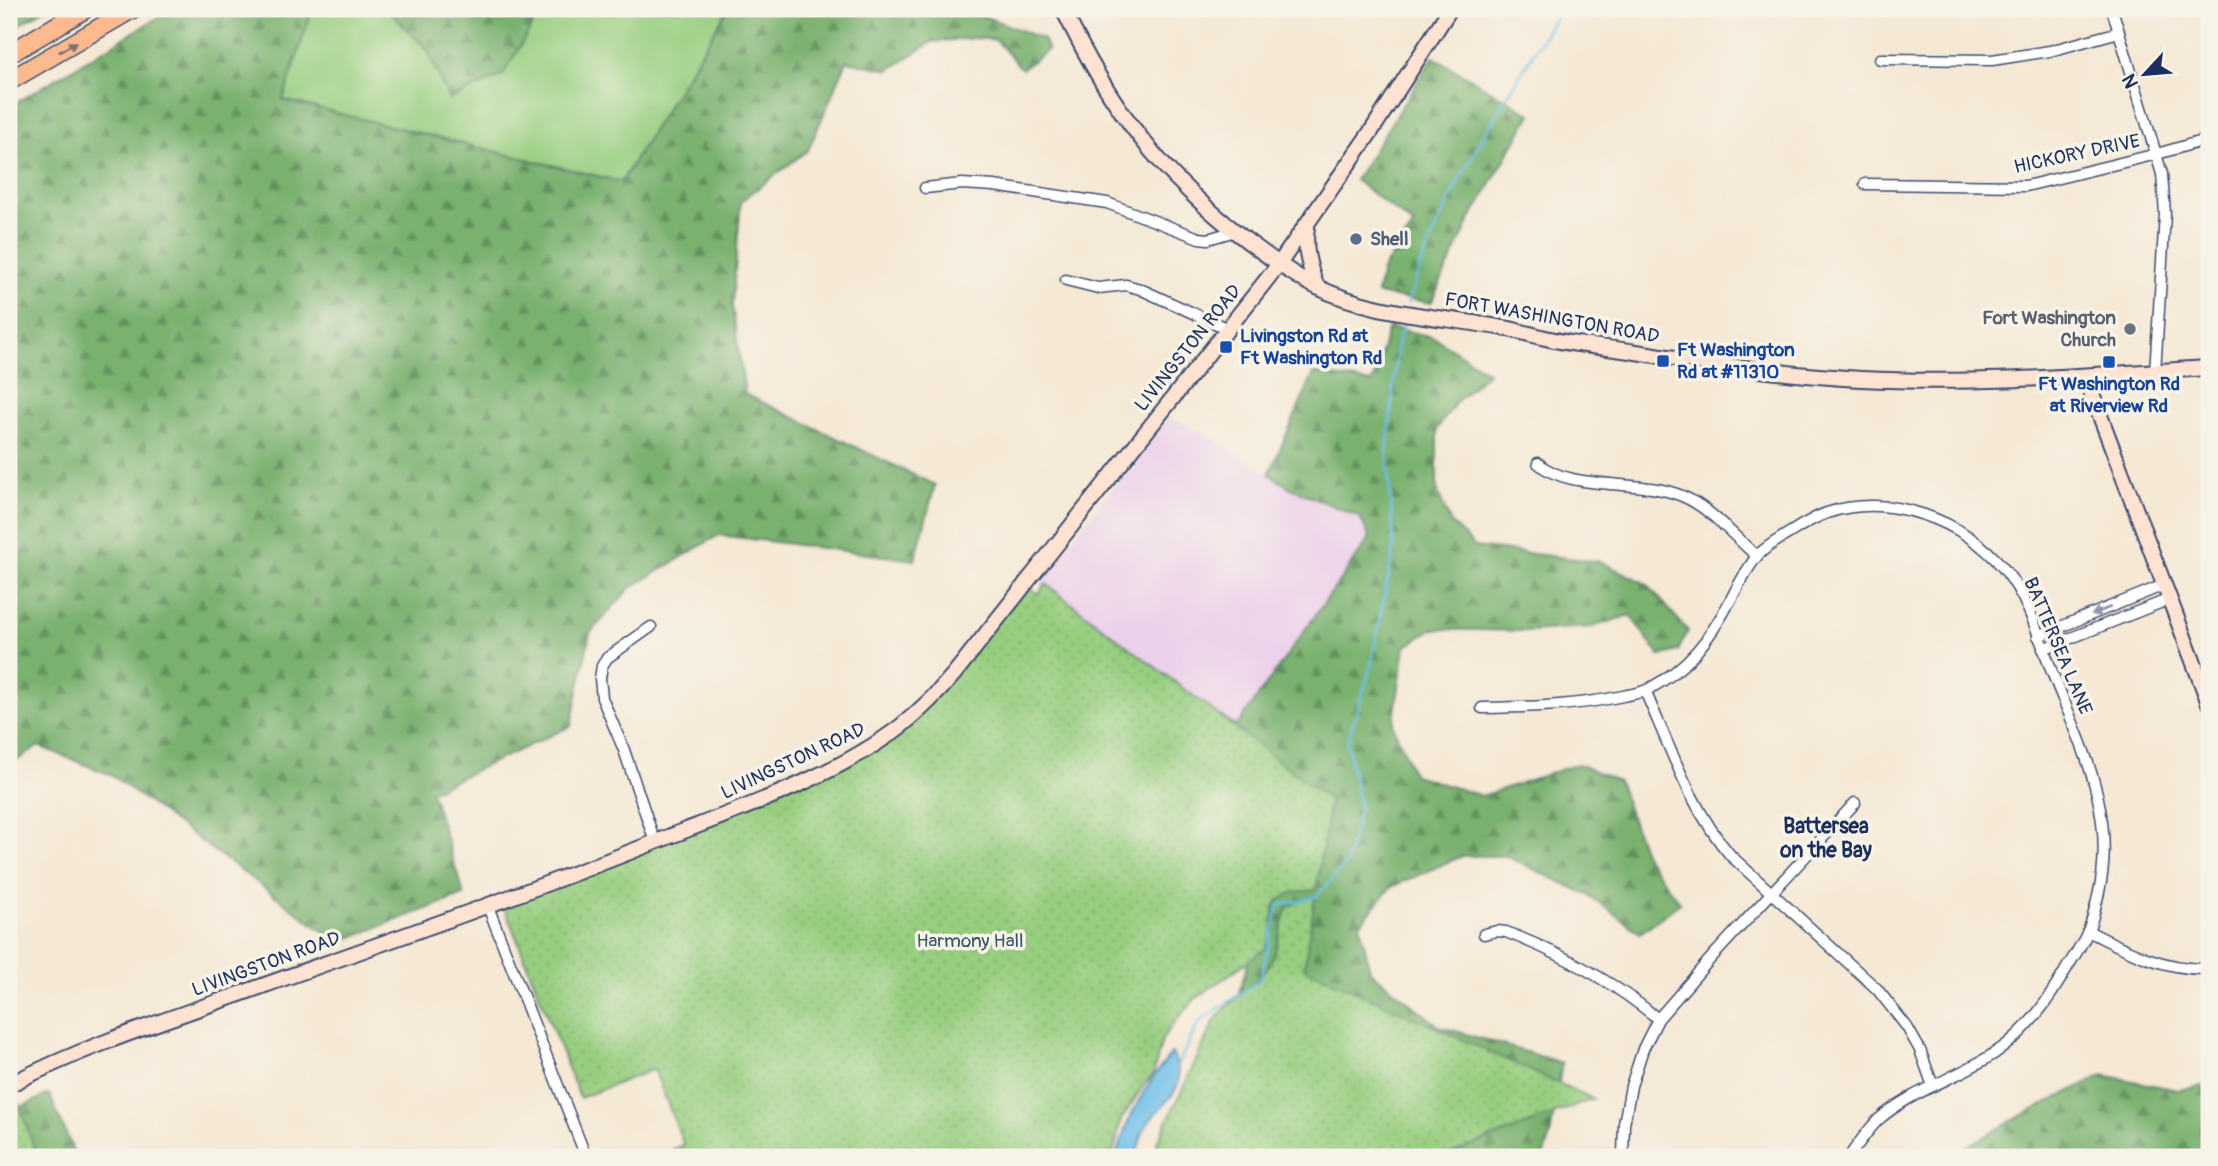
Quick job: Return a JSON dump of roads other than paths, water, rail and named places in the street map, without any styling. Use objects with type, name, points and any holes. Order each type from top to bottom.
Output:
[{"type":"highway","points":[[9,54],[85,9]]},
{"type":"highway","points":[[9,82],[132,9]]},
{"type":"main road","name":"FORT WASHINGTON ROAD","points":[[1063,9],[1090,62],[1130,126],[1178,181],[1235,232],[1279,264],[1317,287],[1361,303],[1563,341],[1757,370],[1819,376],[1916,382],[2209,368]]},
{"type":"main road","name":"LIVINGSTON ROAD","points":[[9,1085],[103,1042],[487,904],[761,800],[836,765],[886,736],[924,706],[954,674],[1279,264],[1372,130],[1450,9]]},
{"type":"main road","points":[[1307,226],[1305,244],[1309,267],[1317,287]]},
{"type":"main road","points":[[2085,376],[2209,703]]},
{"type":"street","points":[[2112,9],[2162,174],[2165,214],[2155,372]]},
{"type":"street","points":[[1880,58],[1992,60],[2050,51],[2119,32]]},
{"type":"street","name":"HICKORY DRIVE","points":[[1865,184],[2026,186],[2209,139]]},
{"type":"street","points":[[925,188],[962,184],[993,186],[1107,203],[1199,238],[1208,239],[1235,232]]},
{"type":"street","points":[[1066,280],[1098,288],[1126,285],[1140,289],[1228,329]]},
{"type":"street","points":[[1538,463],[1546,470],[1564,477],[1642,486],[1684,497],[1708,513],[1757,556]]},
{"type":"street","name":"BATTERSEA LANE","points":[[1482,708],[1581,703],[1645,691],[1683,667],[1697,653],[1757,556],[1796,529],[1827,513],[1879,507],[1914,512],[1945,523],[1993,556],[2016,585],[2085,755],[2102,809],[2105,834],[2104,866],[2088,931],[2049,998],[2021,1032],[1986,1059],[1900,1104],[1867,1132],[1849,1157]]},
{"type":"street","points":[[2038,636],[2167,592]]},
{"type":"street","points":[[2043,649],[2167,592]]},
{"type":"street","points":[[651,627],[607,657],[600,678],[602,698],[624,750],[654,842]]},
{"type":"street","points":[[1645,691],[1692,797],[1718,840],[1731,856],[1861,973],[1896,1011],[1914,1039],[1933,1086]]},
{"type":"street","points":[[1623,1157],[1625,1115],[1631,1086],[1643,1049],[1658,1019],[1855,803]]},
{"type":"street","points":[[487,904],[532,1013],[586,1157]]},
{"type":"street","points":[[2088,931],[2160,963],[2209,970]]},
{"type":"street","points":[[1484,934],[1506,932],[1562,956],[1604,981],[1658,1019]]},
{"type":"water","points":[[1172,1053],[1179,1078],[1177,1087],[1144,1130],[1136,1157],[1116,1157],[1138,1102]]},
{"type":"waterway","points":[[1408,304],[1421,264],[1455,189],[1495,116],[1560,9]]},
{"type":"waterway","points":[[1178,1065],[1199,1022],[1260,980],[1279,905],[1316,897],[1346,864],[1360,808],[1347,743],[1371,666],[1394,547],[1387,451],[1398,341],[1405,320]]},
{"type":"place","name":"Shell","points":[[1356,239]]},
{"type":"place","name":"Fort Washington Church","points":[[2130,329]]},
{"type":"place","name":"Livingston Rd at Ft Washington Rd","points":[[1226,347]]},
{"type":"place","name":"Ft Washington Rd at #11310","points":[[1663,361]]},
{"type":"place","name":"Ft Washington Rd at Riverview Rd","points":[[2109,362]]},
{"type":"district","name":"Battersea on the Bay","points":[[1826,838]]},
{"type":"park label","name":"Harmony Hall","points":[[970,941]]}]
